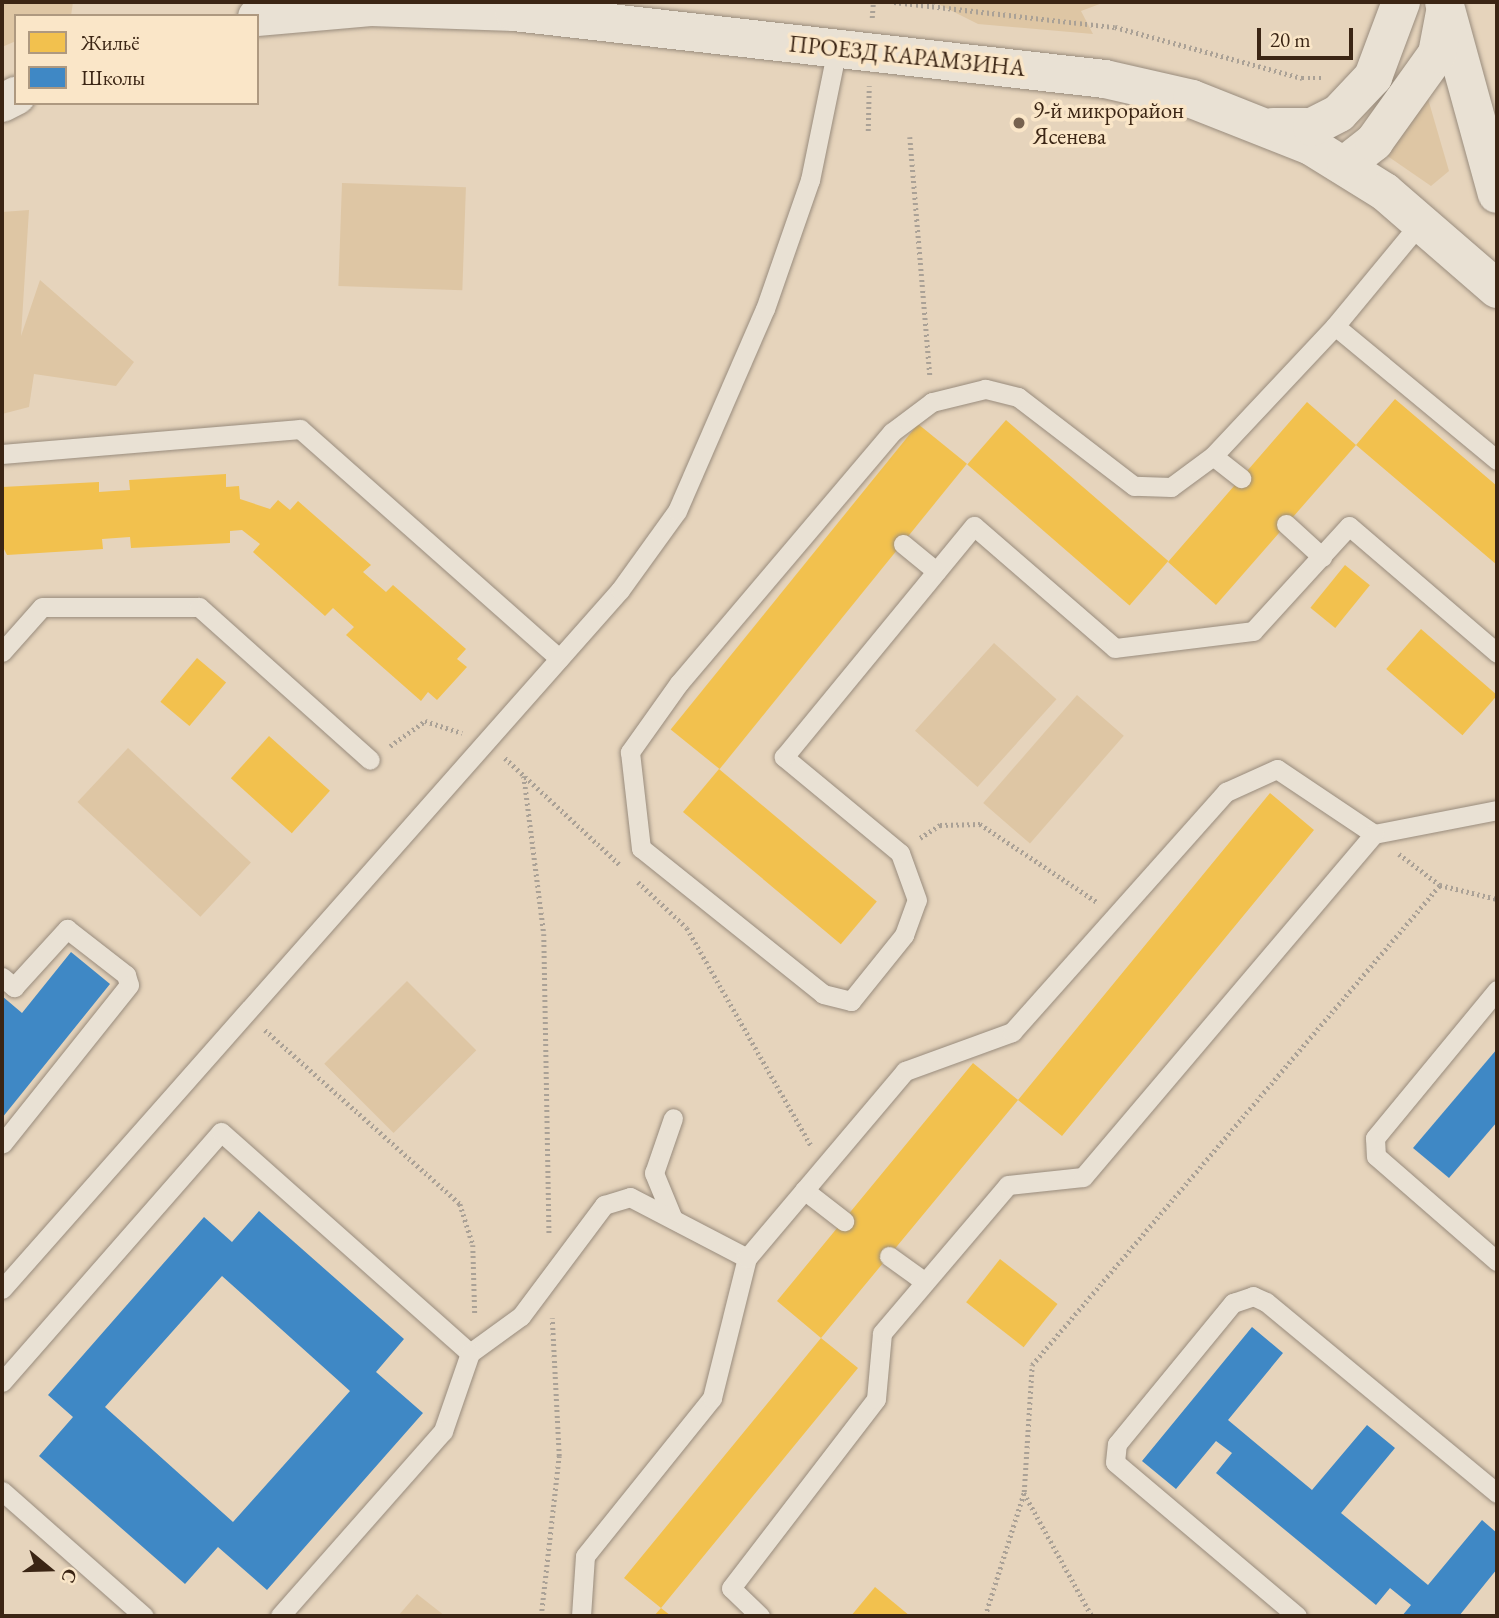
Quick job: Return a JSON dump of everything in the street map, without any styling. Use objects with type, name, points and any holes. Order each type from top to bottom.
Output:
[{"type":"street","points":[[1273,127],[1312,127],[1339,113],[1373,77],[1401,2]]},
{"type":"street","points":[[1346,164],[1374,142],[1437,54],[1445,6]]},
{"type":"street","points":[[1445,6],[1497,194]]},
{"type":"street","name":"ПРОЕЗД КАРАМЗИНА","points":[[259,18],[371,7],[514,12],[1105,79],[1273,127],[1346,164],[1420,222],[1497,289]]},
{"type":"lane","points":[[2,1289],[620,590],[677,511],[765,309],[810,180],[837,48]]},
{"type":"lane","points":[[1420,222],[1335,326],[1213,456],[1171,487],[1134,486],[1018,397],[985,389],[932,402],[892,432],[848,497],[679,683],[630,752],[641,848],[823,994],[851,1001],[904,935],[917,900],[900,853],[784,757],[974,526],[1115,648],[1253,631],[1349,526],[1497,653]]},
{"type":"lane","points":[[1335,326],[1497,460]]},
{"type":"lane","points":[[2,454],[300,429],[559,659]]},
{"type":"lane","points":[[1213,456],[1241,478]]},
{"type":"lane","points":[[1286,524],[1322,557]]},
{"type":"lane","points":[[903,544],[936,571]]},
{"type":"lane","points":[[2,652],[42,607],[199,607],[370,760]]},
{"type":"lane","points":[[581,1616],[584,1556],[712,1398],[747,1258],[905,1071],[1012,1032],[1226,792],[1277,769],[1374,834]]},
{"type":"lane","points":[[760,1616],[731,1588],[876,1399],[882,1333],[1008,1185],[1083,1177],[1374,834],[1497,810]]},
{"type":"lane","points":[[2,977],[14,987],[67,929],[126,975],[129,985],[2,1144]]},
{"type":"lane","points":[[1497,990],[1375,1138],[1376,1156],[1497,1261]]},
{"type":"lane","points":[[673,1118],[654,1173],[673,1219]]},
{"type":"lane","points":[[2,1382],[221,1132],[470,1353]]},
{"type":"lane","points":[[804,1190],[844,1221]]},
{"type":"lane","points":[[280,1616],[443,1432],[470,1353],[521,1317],[604,1205],[630,1197],[747,1258]]},
{"type":"lane","points":[[889,1256],[925,1282]]},
{"type":"lane","points":[[1293,1615],[1115,1462],[1117,1444],[1243,1297],[1266,1302],[1497,1493]]},
{"type":"lane","points":[[2,1491],[144,1616]]},
{"type":"path","points":[[894,2],[1115,27],[1301,78],[1334,78]]},
{"type":"path","points":[[910,137],[932,402]]},
{"type":"path","points":[[370,760],[425,721],[486,741],[687,928],[824,1167]]},
{"type":"path","points":[[524,776],[544,934],[550,1278],[559,1456],[541,1616]]},
{"type":"path","points":[[900,853],[940,825],[980,824],[1115,914]]},
{"type":"path","points":[[1374,834],[1440,885],[1497,899]]},
{"type":"path","points":[[985,1616],[1024,1492],[1031,1365],[1440,885]]},
{"type":"path","points":[[246,1014],[460,1204],[477,1280],[470,1353]]},
{"type":"path","points":[[1024,1492],[1093,1616]]},
{"type":"shaded area","points":[[2,2],[73,2],[71,14],[14,14],[14,42],[2,47]]},
{"type":"shaded area","points":[[934,2],[1105,2],[1081,11],[1093,34],[978,24]]},
{"type":"shaded area","points":[[1424,85],[1449,171],[1431,186],[1386,155]]},
{"type":"shaded area","points":[[342,183],[466,187],[462,290],[338,286]]},
{"type":"shaded area","points":[[29,210],[21,336],[40,280],[134,362],[116,386],[34,374],[29,407],[2,414],[2,212]]},
{"type":"shaded area","points":[[994,643],[1056,699],[977,787],[915,731]]},
{"type":"shaded area","points":[[1077,695],[1124,736],[1030,844],[983,803]]},
{"type":"shaded area","points":[[128,748],[251,863],[200,917],[78,802]]},
{"type":"shaded area","points":[[407,981],[476,1050],[394,1133],[324,1064]]},
{"type":"shaded area","points":[[417,1594],[445,1616],[398,1616]]},
{"type":"building: Жильё","points":[[1395,399],[1497,486],[1497,565],[1356,445]]},
{"type":"building: Жильё","points":[[1307,402],[1356,445],[1216,605],[1168,562]]},
{"type":"building: Жильё","points":[[1006,420],[1168,561],[1130,606],[967,465]]},
{"type":"building: Жильё","points":[[918,424],[967,464],[720,769],[671,729]]},
{"type":"building: Жильё","points":[[226,474],[226,487],[239,486],[240,499],[270,509],[278,500],[290,510],[298,501],[371,565],[363,572],[386,592],[393,585],[466,649],[457,659],[467,667],[437,700],[428,692],[421,701],[346,635],[354,627],[333,608],[325,616],[253,552],[260,544],[242,530],[230,531],[230,543],[131,548],[130,537],[102,539],[103,549],[7,555],[2,545],[2,487],[99,482],[99,492],[130,490],[129,480]]},
{"type":"building: Жильё","points":[[1345,565],[1370,585],[1335,628],[1310,608]]},
{"type":"building: Жильё","points":[[1421,629],[1497,695],[1462,735],[1386,669]]},
{"type":"building: Жильё","points":[[197,658],[226,682],[189,726],[160,702]]},
{"type":"building: Жильё","points":[[269,736],[330,791],[292,833],[231,778]]},
{"type":"building: Жильё","points":[[719,769],[877,901],[841,944],[683,812]]},
{"type":"building: Жильё","points":[[1270,793],[1314,830],[1062,1136],[1018,1100]]},
{"type":"building: Жильё","points":[[973,1063],[1018,1100],[821,1338],[777,1301]]},
{"type":"building: Жильё","points":[[1000,1259],[1058,1304],[1024,1347],[966,1302]]},
{"type":"building: Жильё","points":[[821,1338],[858,1368],[661,1608],[624,1578]]},
{"type":"building: Жильё","points":[[875,1587],[910,1616],[851,1616]]},
{"type":"building: Жильё","points":[[661,1608],[671,1616],[654,1616]]},
{"type":"building: Школы","points":[[71,952],[110,984],[2,1118],[2,996],[22,1013]]},
{"type":"building: Школы","points":[[1497,1049],[1497,1122],[1449,1178],[1413,1148]]},
{"type":"building: Школы","points":[[259,1211],[404,1339],[376,1372],[423,1413],[267,1590],[218,1547],[185,1584],[39,1456],[73,1417],[48,1395],[204,1217],[232,1242]],"holes":[[[222,1276],[350,1391],[233,1522],[105,1407]]]},
{"type":"building: Школы","points":[[1252,1327],[1283,1353],[1228,1420],[1312,1490],[1367,1425],[1395,1448],[1341,1513],[1428,1585],[1482,1520],[1497,1533],[1497,1569],[1459,1616],[1402,1616],[1411,1605],[1390,1588],[1376,1605],[1216,1473],[1232,1453],[1216,1441],[1176,1489],[1142,1461]]},
{"type":"place","name":"9-й микрорайон Ясенева","points":[[1019,123]]}]
